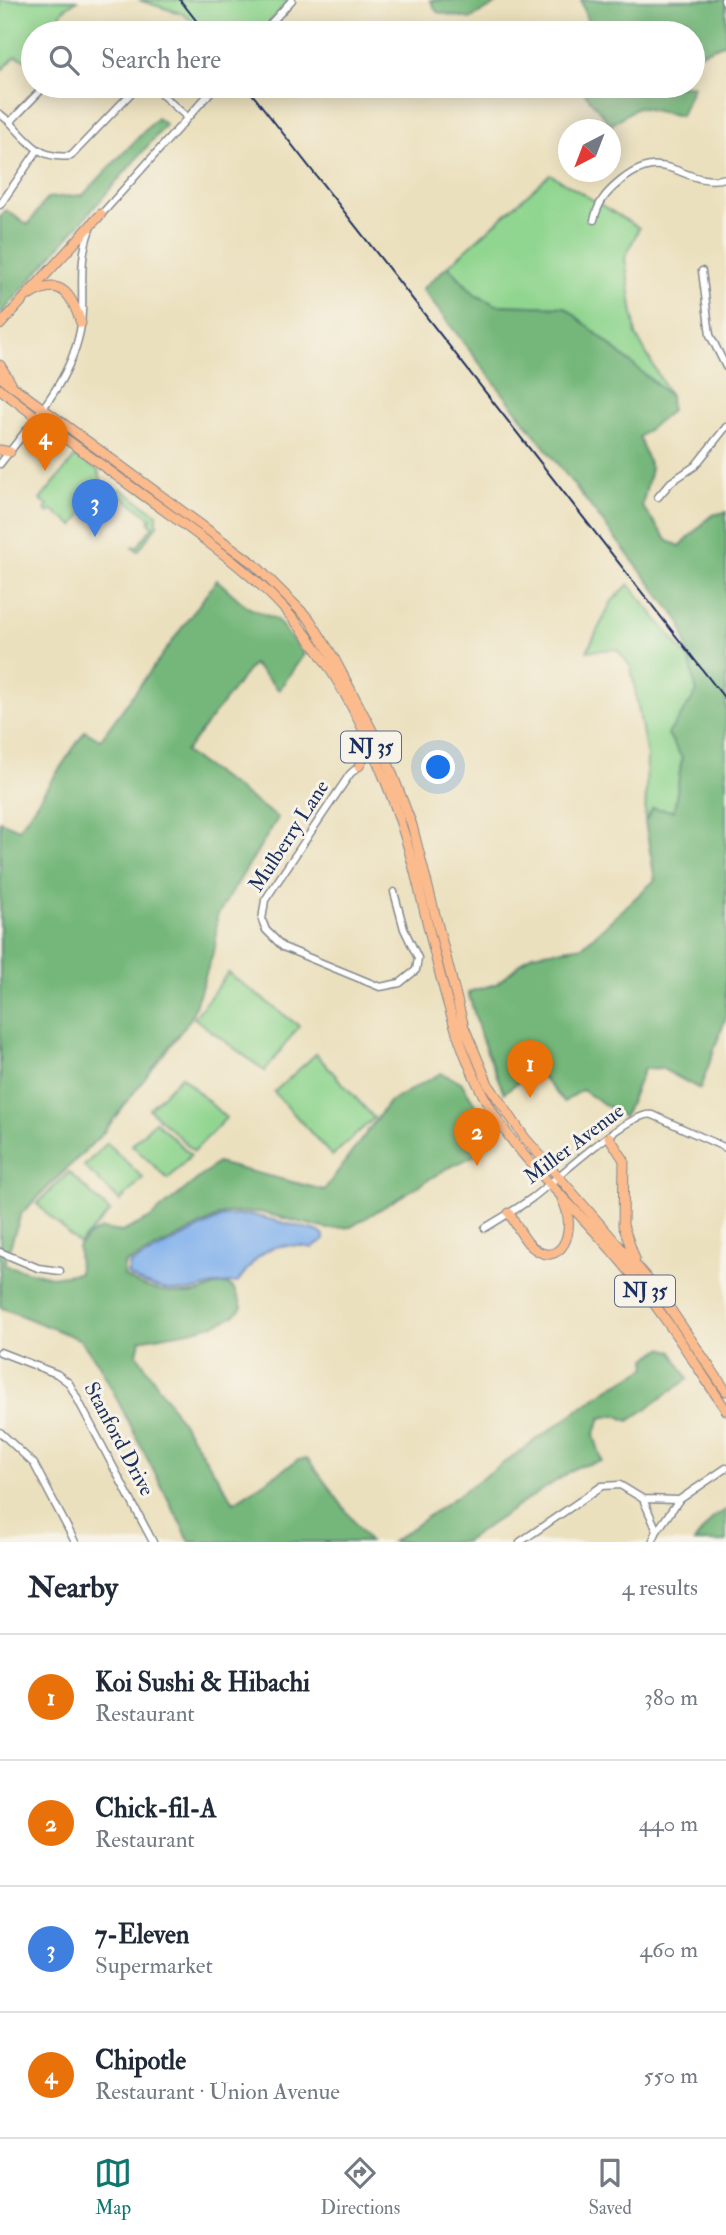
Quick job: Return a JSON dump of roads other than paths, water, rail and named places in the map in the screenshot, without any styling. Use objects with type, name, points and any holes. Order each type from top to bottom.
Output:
[{"type":"highway","points":[[0,325],[101,214]]},
{"type":"highway","points":[[20,302],[45,288],[64,290],[74,300],[81,323]]},
{"type":"highway","points":[[0,331],[8,315]]},
{"type":"highway","points":[[0,365],[16,390]]},
{"type":"highway","name":"NJ 35","points":[[0,377],[38,413],[264,587],[297,623],[327,663],[358,718],[389,790],[429,924],[462,1053],[492,1112],[550,1184],[647,1294],[726,1410]]},
{"type":"highway","name":"NJ 35","points":[[0,389],[254,564],[284,591],[324,640],[385,755],[412,825],[464,1027],[479,1065],[499,1102],[558,1177],[641,1270],[677,1317],[726,1391]]},
{"type":"highway","points":[[358,718],[367,748],[359,766],[372,767],[389,790]]},
{"type":"highway","points":[[609,1137],[624,1160],[624,1225],[641,1270]]},
{"type":"highway","points":[[509,1213],[530,1246],[546,1252],[557,1250],[569,1237],[571,1223],[558,1192]]},
{"type":"street","points":[[273,21],[292,0]]},
{"type":"street","points":[[10,122],[33,98]]},
{"type":"street","points":[[0,114],[37,151],[56,158],[71,156],[127,98]]},
{"type":"street","points":[[166,98],[187,117]]},
{"type":"street","points":[[0,464],[5,451],[38,413],[71,363],[81,323],[80,262],[91,228],[205,98]]},
{"type":"street","points":[[0,205],[37,151]]},
{"type":"street","points":[[594,220],[602,198],[628,174],[641,167],[663,165],[706,178],[726,178]]},
{"type":"street","points":[[702,271],[710,335],[726,367]]},
{"type":"street","points":[[658,497],[671,482],[695,466],[726,427]]},
{"type":"street","name":"Mulberry Lane","points":[[359,766],[350,774],[265,900],[262,920],[266,930],[283,947],[380,987],[400,983],[416,970],[418,958],[404,929],[394,892]]},
{"type":"street","name":"Miller Avenue","points":[[485,1228],[550,1184],[640,1115],[649,1113],[726,1148]]},
{"type":"street","points":[[0,1252],[38,1268],[60,1271]]},
{"type":"street","name":"Stanford Drive","points":[[0,1352],[57,1374],[69,1382],[153,1542]]},
{"type":"street","points":[[0,1432],[34,1464],[75,1542]]},
{"type":"street","points":[[652,1542],[679,1500],[726,1468]]},
{"type":"street","points":[[520,1542],[602,1486],[620,1485],[643,1499],[679,1500]]},
{"type":"street","points":[[643,1499],[657,1531]]},
{"type":"water","points":[[252,1215],[317,1231],[324,1235],[324,1240],[312,1248],[286,1245],[268,1250],[253,1262],[237,1283],[222,1283],[182,1291],[147,1284],[127,1274],[130,1264],[224,1216]]},
{"type":"railway","points":[[180,0],[197,21]]},
{"type":"railway","points":[[255,98],[726,700]]},
{"type":"place","name":"Chipotle","points":[[45,471]]},
{"type":"place","name":"7-Eleven","points":[[95,537]]},
{"type":"place","name":"Koi Sushi & Hibachi","points":[[530,1098]]},
{"type":"place","name":"Chick-fil-A","points":[[477,1166]]}]
